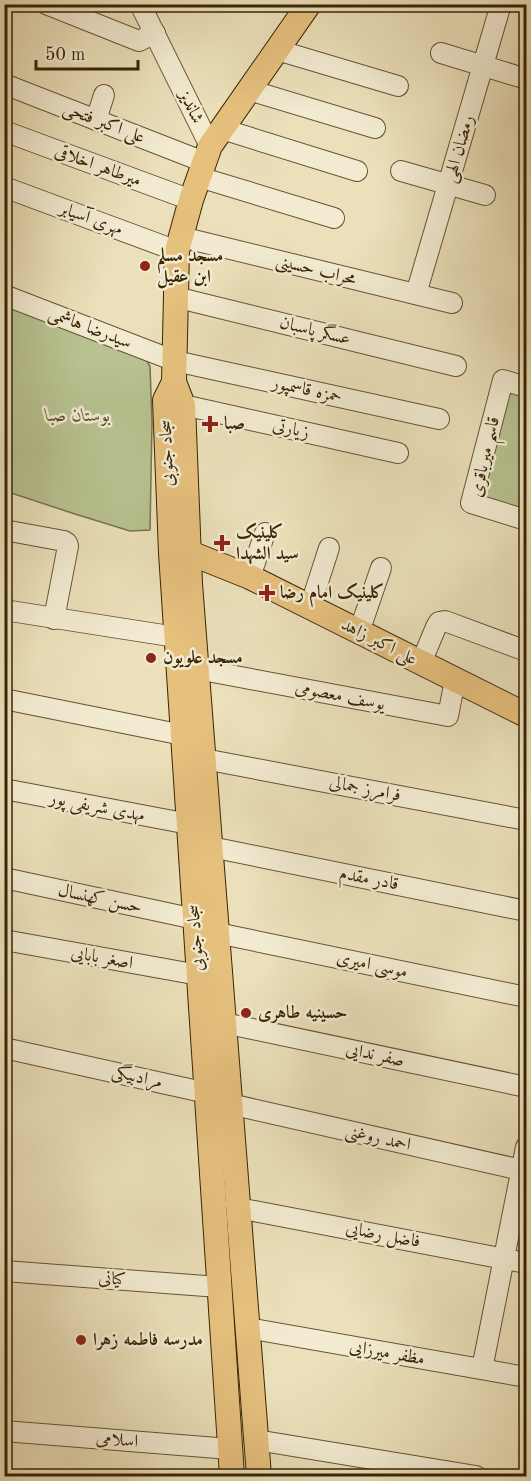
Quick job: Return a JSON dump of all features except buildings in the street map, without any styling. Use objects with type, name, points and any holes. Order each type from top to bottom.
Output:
[{"type":"main road","name":"سجاد جنوبی","points":[[259,1476],[230,1104],[213,1023],[199,975],[195,919],[204,759],[176,638],[180,553],[174,387],[175,297],[179,244],[209,154],[249,90],[309,4]]},
{"type":"main road","name":"سجاد جنوبی","points":[[180,553],[191,594],[197,669],[189,824],[200,848],[217,933],[207,1093],[232,1476]]},
{"type":"main road","name":"علی اکبر زاهد","points":[[180,553],[240,574],[526,715]]},
{"type":"main road","points":[[191,594],[216,575],[240,574]]},
{"type":"main road","points":[[207,1093],[230,1104]]},
{"type":"street","points":[[46,4],[139,40],[155,33]]},
{"type":"street","name":"شاندیز","points":[[140,4],[209,154]]},
{"type":"street","name":"رمضان الهی","points":[[416,294],[501,4]]},
{"type":"street","points":[[277,50],[398,86]]},
{"type":"street","points":[[441,53],[520,77]]},
{"type":"street","name":"علی اکبر فتحی","points":[[4,84],[96,120],[209,154]]},
{"type":"street","points":[[249,90],[375,128]]},
{"type":"street","points":[[96,120],[104,95]]},
{"type":"street","name":"میرطاهر اخلاقی","points":[[4,131],[192,200]]},
{"type":"street","points":[[209,154],[357,171]]},
{"type":"street","points":[[209,154],[334,218]]},
{"type":"street","points":[[401,171],[485,195]]},
{"type":"street","name":"مهری آسیابر","points":[[4,187],[179,244]]},
{"type":"street","name":"محراب حسینی","points":[[179,244],[452,303]]},
{"type":"street","name":"سیدرضا هاشمی","points":[[4,295],[174,387]]},
{"type":"street","name":"عسگر پاسبان","points":[[175,297],[456,366]]},
{"type":"street","name":"قاسم میرباقری","points":[[526,387],[503,380],[471,503],[526,520]]},
{"type":"street","name":"حمزه قاسمپور","points":[[174,387],[440,419]]},
{"type":"street","name":"زیارتی","points":[[174,387],[398,453]]},
{"type":"street","points":[[4,530],[67,543],[54,619]]},
{"type":"street","points":[[240,574],[265,533]]},
{"type":"street","points":[[310,607],[329,548]]},
{"type":"street","points":[[359,632],[381,568]]},
{"type":"street","points":[[4,610],[176,638]]},
{"type":"street","points":[[421,663],[436,627],[439,622],[446,621],[526,651]]},
{"type":"street","name":"یوسف معصومی","points":[[197,669],[448,716],[455,680]]},
{"type":"street","points":[[4,699],[195,723]]},
{"type":"street","name":"فرامرز جمالی","points":[[204,759],[526,820]]},
{"type":"street","name":"مهدی شریفی پور","points":[[4,789],[189,824]]},
{"type":"street","name":"قادر مقدم","points":[[200,848],[526,911]]},
{"type":"street","name":"حسن کهنسال","points":[[4,878],[195,919]]},
{"type":"street","name":"موسی امیری","points":[[217,933],[526,997]]},
{"type":"street","name":"اصغر بابایی","points":[[4,940],[199,975]]},
{"type":"street","name":"صفر ندایی","points":[[213,1023],[526,1087]]},
{"type":"street","name":"مرادبیگی","points":[[4,1048],[207,1093]]},
{"type":"street","name":"مرادبیگی","points":[[4,1058],[68,1061]]},
{"type":"street","name":"احمد روغنی","points":[[230,1104],[524,1171]]},
{"type":"street","points":[[482,1369],[524,1171],[526,1148]]},
{"type":"street","name":"فاضل رضایی","points":[[238,1208],[526,1263]]},
{"type":"street","name":"کیانی","points":[[4,1270],[219,1287]]},
{"type":"street","name":"مظفر میرزایی","points":[[248,1328],[526,1377]]},
{"type":"street","name":"اسلامی","points":[[4,1431],[230,1449]]},
{"type":"street","points":[[256,1440],[476,1476]]},
{"type":"green space","name":"بوستان صبا","points":[[4,300],[142,354],[150,366],[152,422],[150,530],[130,531],[5,491]]},
{"type":"green space","points":[[508,385],[526,390],[526,516],[476,500]]},
{"type":"place","name":"مسجد مسلم ابن عقیل","points":[[145,266]]},
{"type":"place","name":"صبا","points":[[210,424]]},
{"type":"place","name":"کلینیک سید الشهدا","points":[[222,543]]},
{"type":"place","name":"کلینیک امام رضا","points":[[267,593]]},
{"type":"place","name":"مسجد علویون","points":[[151,658]]},
{"type":"place","name":"حسینیه طاهری","points":[[246,1013]]},
{"type":"place","name":"مدرسه فاطمه زهرا","points":[[81,1340]]}]
